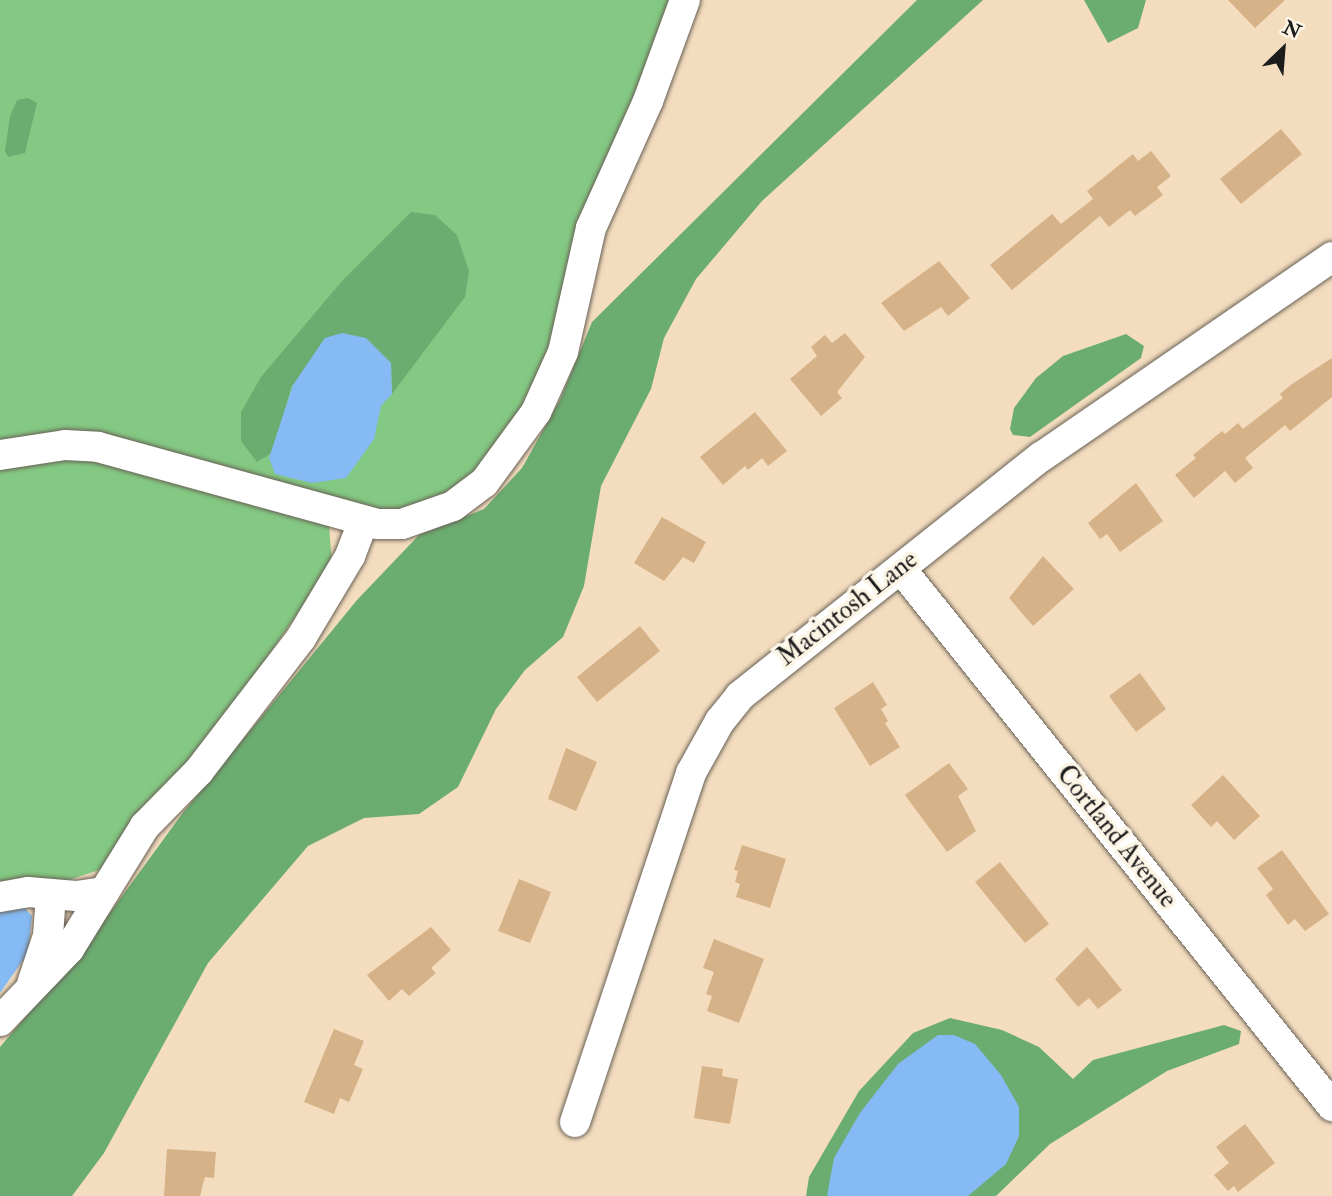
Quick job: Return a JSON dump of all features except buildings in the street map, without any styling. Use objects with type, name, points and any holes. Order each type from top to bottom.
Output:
[{"type":"street","points":[[0,455],[65,445],[98,447],[363,522],[402,524],[453,506],[484,483],[536,412],[563,352],[591,228],[648,101],[685,0]]},
{"type":"street","name":"Macintosh Lane","points":[[575,1122],[685,791],[704,746],[752,685],[1041,457],[1332,257]]},
{"type":"street","points":[[0,1021],[68,949],[145,826],[199,771],[301,638],[350,556],[363,522]]},
{"type":"street","name":"Cortland Avenue","points":[[901,569],[1332,1106]]},
{"type":"street","points":[[0,897],[28,892],[104,892]]},
{"type":"street","points":[[29,991],[48,936],[51,894]]},
{"type":"green space","points":[[0,0],[669,0],[547,351],[508,437],[451,495],[409,513],[369,514],[83,432],[0,445]]},
{"type":"green space","points":[[917,0],[983,0],[762,201],[696,279],[664,338],[651,389],[601,486],[584,586],[563,637],[525,670],[496,709],[458,787],[419,814],[364,818],[308,846],[208,963],[104,1153],[72,1196],[0,1196],[0,1047],[82,951],[182,814],[357,600],[419,535],[484,509],[522,468],[560,400],[592,322]]},
{"type":"green space","points":[[1084,0],[1146,0],[1138,28],[1108,43]]},
{"type":"green space","points":[[28,98],[37,103],[25,153],[8,157],[5,151],[10,116],[17,100]]},
{"type":"green space","points":[[411,212],[435,215],[457,235],[469,271],[465,297],[392,394],[391,363],[292,385],[273,452],[257,462],[241,441],[241,412],[261,377],[342,281]]},
{"type":"green space","points":[[1126,334],[1144,346],[1141,358],[1030,437],[1013,435],[1010,429],[1014,408],[1036,378],[1063,356]]},
{"type":"green space","points":[[96,455],[329,525],[332,564],[185,775],[111,866],[63,882],[0,886],[0,461]]},
{"type":"green space","points":[[950,1018],[1002,1030],[1039,1047],[1073,1079],[1093,1060],[1224,1025],[1241,1031],[1239,1044],[1167,1071],[1050,1144],[996,1196],[806,1196],[809,1177],[859,1091],[913,1033]]},
{"type":"water","points":[[342,333],[366,338],[391,363],[392,394],[381,406],[374,439],[346,478],[312,483],[275,474],[269,458],[293,385],[325,338]]},
{"type":"water","points":[[22,905],[32,916],[28,953],[0,993],[0,907]]},
{"type":"water","points":[[938,1035],[954,1035],[975,1044],[1001,1075],[1019,1107],[1019,1136],[1006,1164],[968,1196],[827,1196],[834,1158],[860,1113],[898,1064]]}]
